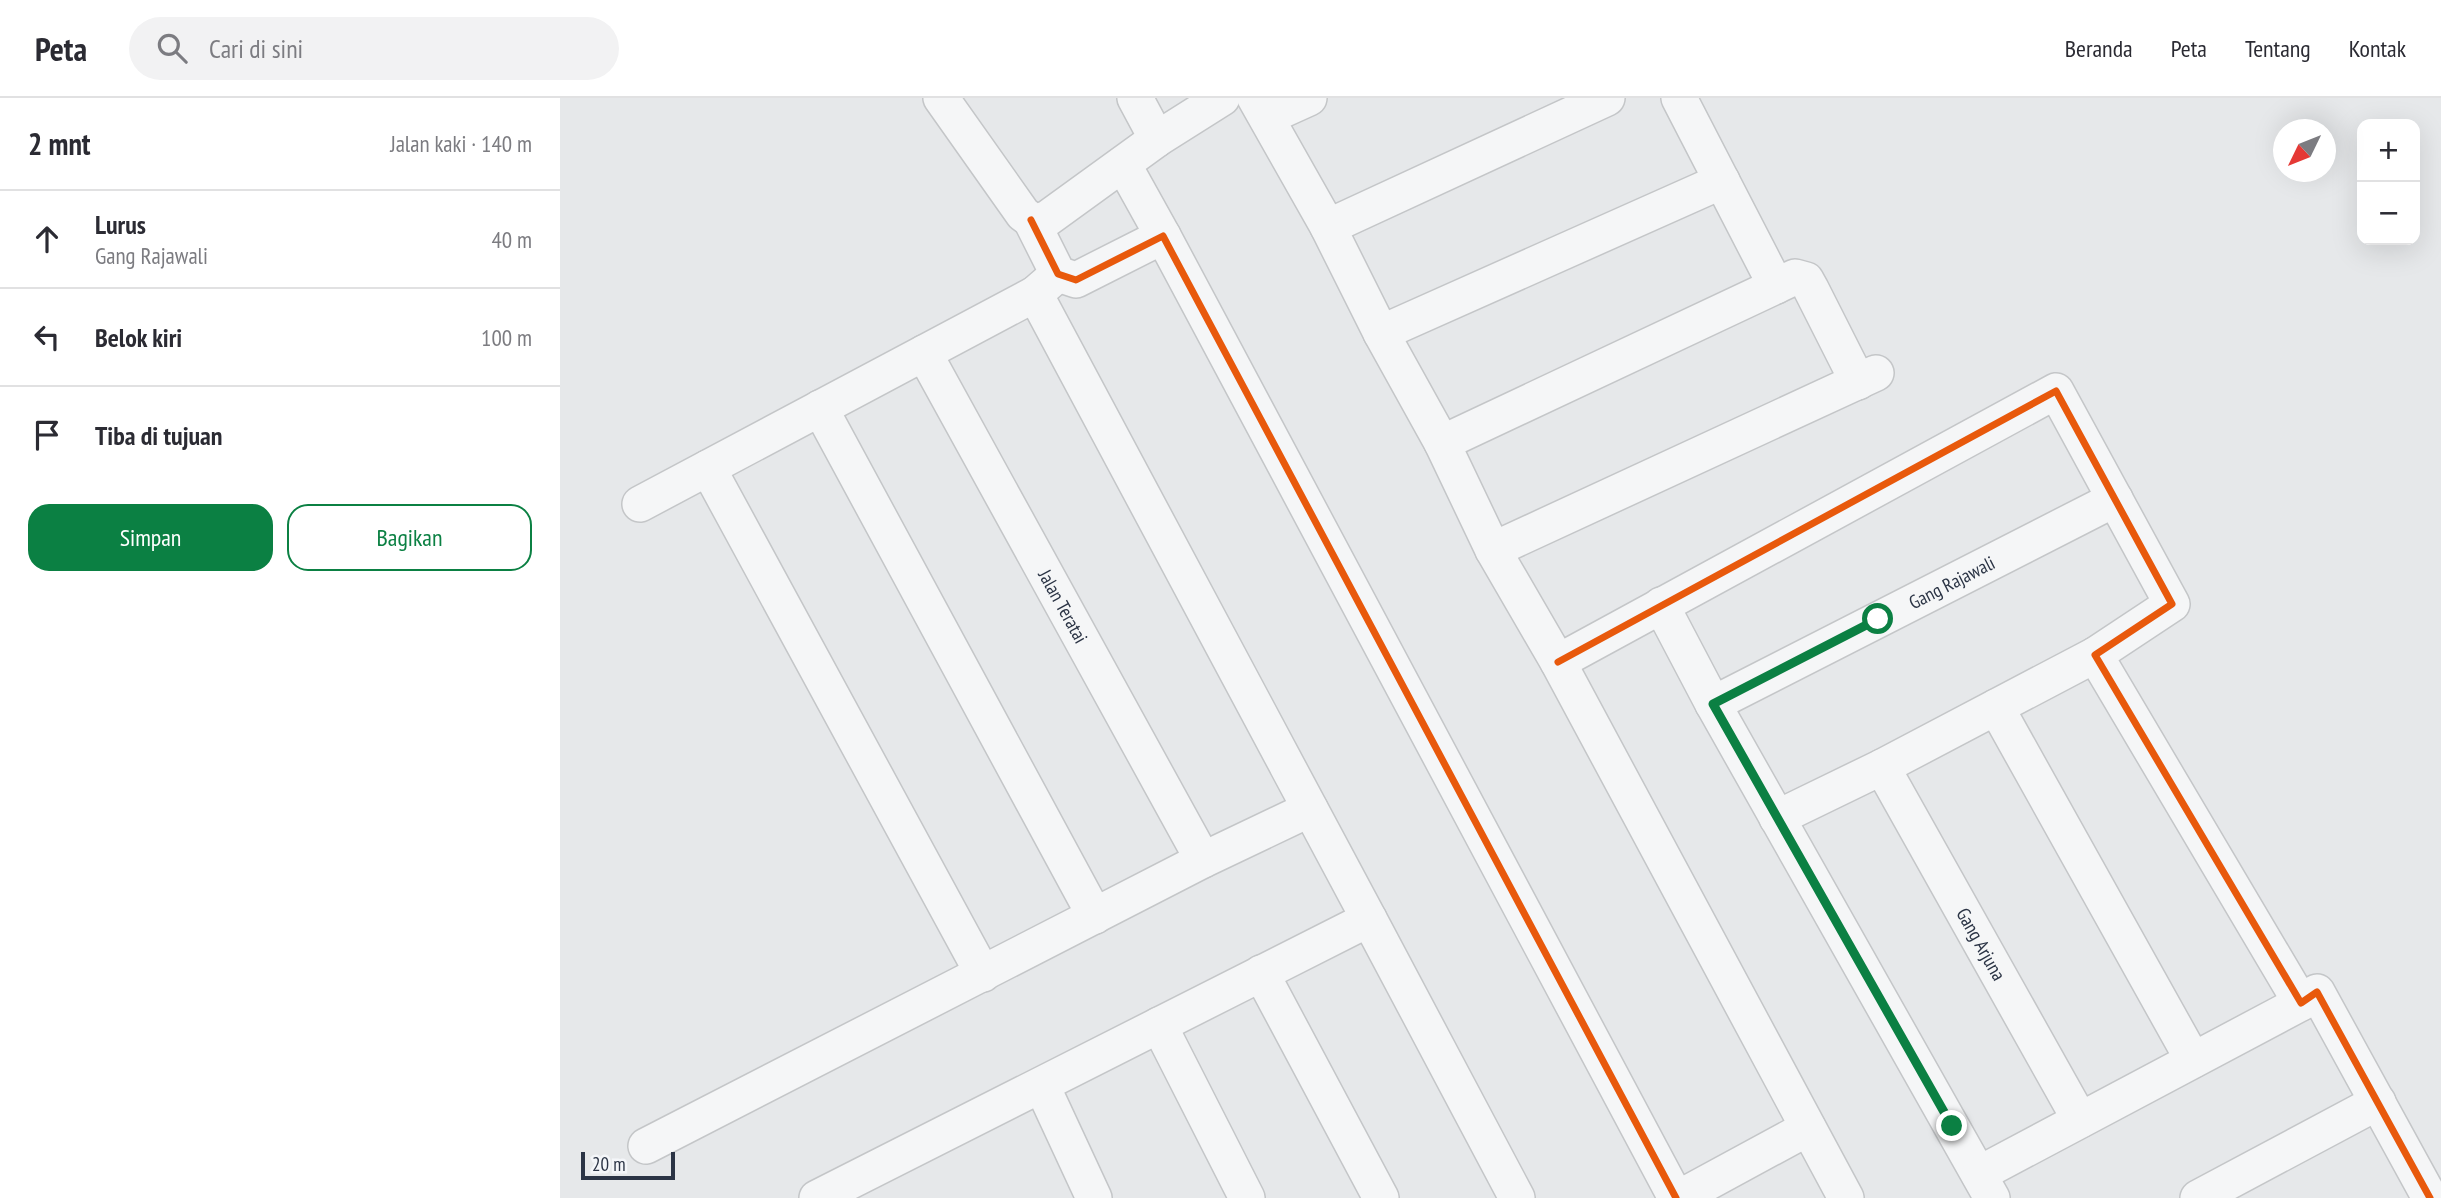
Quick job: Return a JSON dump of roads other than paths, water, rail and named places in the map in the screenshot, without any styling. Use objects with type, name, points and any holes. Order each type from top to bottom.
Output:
[{"type":"street","points":[[941,98],[1023,214],[1040,222],[1157,139],[1222,98]]},
{"type":"street","points":[[1135,98],[1157,139]]},
{"type":"street","points":[[1310,98],[1261,107],[1442,443],[1493,550],[1558,662],[1846,1198]]},
{"type":"street","points":[[1328,227],[1607,98]]},
{"type":"street","points":[[1679,98],[1776,286]]},
{"type":"street","points":[[1123,164],[1677,1198],[1808,1128]]},
{"type":"street","points":[[1381,332],[1722,181]]},
{"type":"street","points":[[1031,220],[1047,284],[1310,809],[1517,1198]]},
{"type":"street","points":[[640,504],[924,353],[1047,284],[1076,280],[1163,236]]},
{"type":"street","points":[[1442,443],[1795,277],[1806,280],[1867,378],[1493,550]]},
{"type":"street","name":"Jalan Teratai","points":[[924,353],[1203,860]]},
{"type":"street","points":[[1558,662],[2056,391],[2172,604],[2095,655],[1882,767],[1777,818]]},
{"type":"street","points":[[820,408],[1095,916]]},
{"type":"street","points":[[708,468],[983,974]]},
{"type":"street","name":"Gang Rajawali","points":[[1713,704],[2115,499]]},
{"type":"street","points":[[1661,605],[1713,704],[1985,1186],[2080,1120],[2317,992],[2430,1198]]},
{"type":"street","points":[[2095,655],[2301,1003]]},
{"type":"street","points":[[1996,707],[2193,1060]]},
{"type":"street","name":"Gang Arjuna","points":[[1882,767],[2080,1120]]},
{"type":"street","points":[[646,1146],[1203,860],[1310,809]]},
{"type":"street","points":[[817,1198],[1368,919]]},
{"type":"street","points":[[1261,973],[1381,1198]]},
{"type":"street","points":[[1160,1025],[1247,1198]]},
{"type":"street","points":[[1042,1086],[1086,1195]]},
{"type":"street","points":[[2198,1198],[2378,1102]]}]
